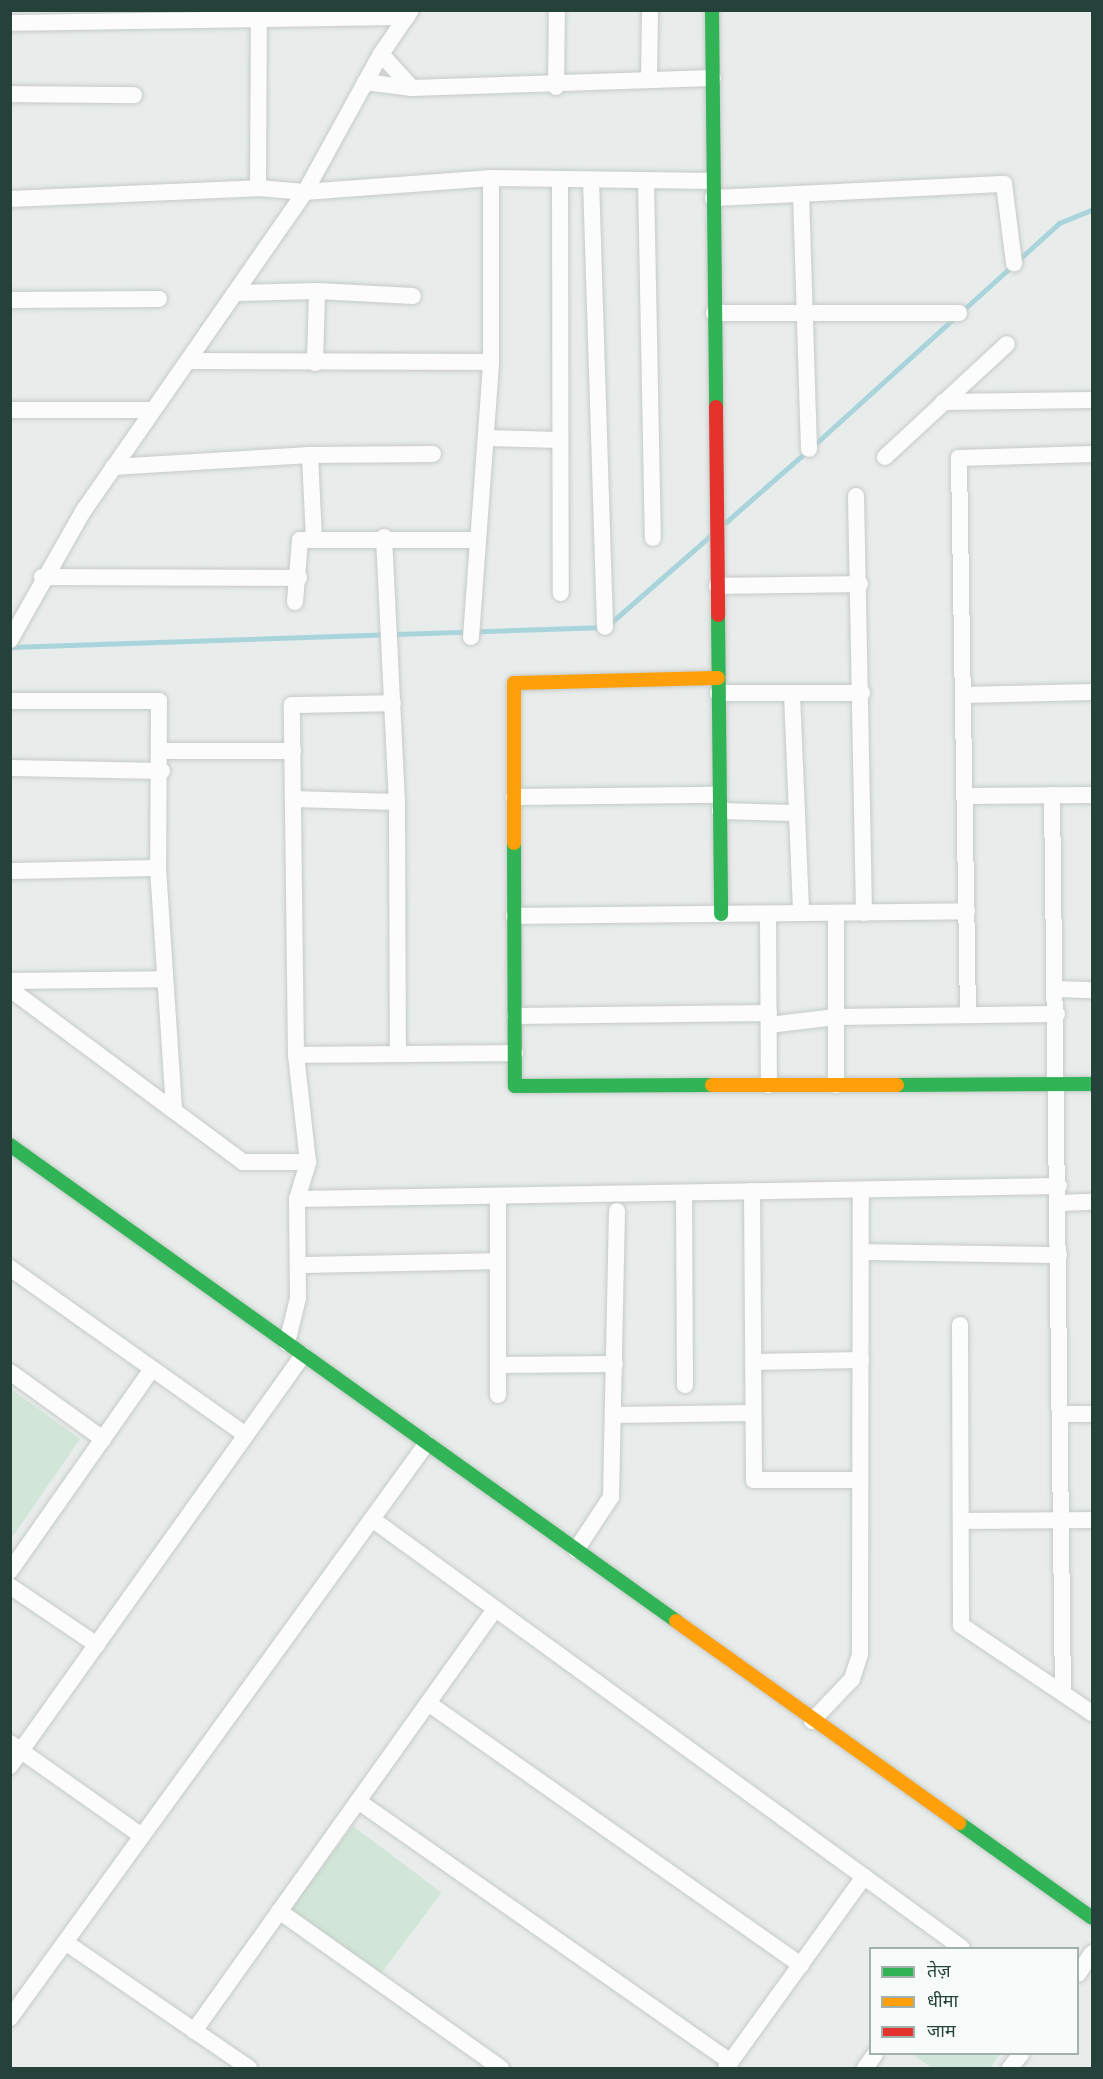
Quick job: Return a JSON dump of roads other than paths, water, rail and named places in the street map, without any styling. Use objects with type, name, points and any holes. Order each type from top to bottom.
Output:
[{"type":"street","points":[[556,87],[558,10]]},
{"type":"street","points":[[649,76],[650,10]]},
{"type":"street","points":[[712,10],[721,914]]},
{"type":"street","points":[[10,23],[259,15],[409,14]]},
{"type":"street","points":[[12,636],[42,577],[113,467],[152,410],[192,361],[305,192],[381,54],[409,14]]},
{"type":"street","points":[[258,188],[259,15]]},
{"type":"street","points":[[381,54],[412,88]]},
{"type":"street","points":[[365,82],[412,88],[556,87],[649,76],[713,78]]},
{"type":"street","points":[[10,94],[134,95]]},
{"type":"street","points":[[10,199],[258,188],[305,192],[491,178],[646,181],[713,190],[801,194],[1004,184],[1014,263]]},
{"type":"street","points":[[471,637],[491,362],[491,178]]},
{"type":"street","points":[[560,179],[561,593]]},
{"type":"street","points":[[591,180],[605,627]]},
{"type":"street","points":[[646,181],[653,537]]},
{"type":"street","points":[[801,194],[809,448]]},
{"type":"street","points":[[238,293],[317,291],[413,296]]},
{"type":"street","points":[[315,363],[317,291]]},
{"type":"street","points":[[10,300],[159,300]]},
{"type":"street","points":[[714,313],[959,313]]},
{"type":"street","points":[[885,457],[1006,344]]},
{"type":"street","points":[[192,361],[491,362]]},
{"type":"street","points":[[943,402],[1092,400]]},
{"type":"street","points":[[10,410],[152,410]]},
{"type":"street","points":[[486,438],[561,440]]},
{"type":"street","points":[[113,467],[310,455],[433,454]]},
{"type":"street","points":[[968,1015],[959,458],[1092,454]]},
{"type":"street","points":[[310,455],[314,540]]},
{"type":"street","points":[[856,496],[860,584],[864,913]]},
{"type":"street","points":[[295,602],[299,578],[300,540],[384,537],[478,540]]},
{"type":"street","points":[[384,537],[398,802],[398,1054]]},
{"type":"street","points":[[42,577],[299,578]]},
{"type":"street","points":[[717,586],[860,584]]},
{"type":"street","points":[[862,693],[792,695],[718,685],[514,683],[515,1086],[1092,1084]]},
{"type":"street","points":[[963,695],[1092,692]]},
{"type":"street","points":[[792,695],[793,813],[801,913]]},
{"type":"street","points":[[10,701],[159,701],[162,771],[158,868],[163,979],[174,1110]]},
{"type":"street","points":[[287,1343],[298,1298],[297,1199],[308,1162],[296,1055],[292,705],[393,703]]},
{"type":"street","points":[[162,751],[293,751]]},
{"type":"street","points":[[10,768],[162,771]]},
{"type":"street","points":[[1052,795],[1058,1084],[1063,1693]]},
{"type":"street","points":[[965,796],[1092,795]]},
{"type":"street","points":[[514,798],[719,803],[793,813]]},
{"type":"street","points":[[293,799],[398,802]]},
{"type":"street","points":[[10,871],[158,868]]},
{"type":"street","points":[[514,916],[967,911]]},
{"type":"street","points":[[836,913],[836,1085]]},
{"type":"street","points":[[768,914],[769,1085]]},
{"type":"street","points":[[10,981],[163,979]]},
{"type":"street","points":[[10,989],[243,1162],[308,1162]]},
{"type":"street","points":[[1056,989],[1092,990]]},
{"type":"street","points":[[515,1016],[769,1019],[1057,1014]]},
{"type":"street","points":[[296,1055],[515,1053]]},
{"type":"street","points":[[10,1145],[812,1721],[1092,1918]]},
{"type":"street","points":[[297,1199],[1059,1186]]},
{"type":"street","points":[[812,1721],[852,1679],[860,1654],[861,1190]]},
{"type":"street","points":[[752,1191],[754,1480],[860,1480]]},
{"type":"street","points":[[684,1193],[685,1385]]},
{"type":"street","points":[[498,1196],[498,1395]]},
{"type":"street","points":[[1059,1203],[1092,1202]]},
{"type":"street","points":[[576,1550],[611,1497],[617,1211]]},
{"type":"street","points":[[861,1252],[1059,1255]]},
{"type":"street","points":[[298,1265],[498,1261]]},
{"type":"street","points":[[10,1268],[246,1435]]},
{"type":"street","points":[[960,1325],[961,1625],[1092,1713]]},
{"type":"street","points":[[10,1766],[16,1747],[96,1645],[303,1355]]},
{"type":"street","points":[[753,1362],[861,1360]]},
{"type":"street","points":[[498,1365],[615,1364]]},
{"type":"street","points":[[10,1571],[152,1369]]},
{"type":"street","points":[[10,1372],[103,1439]]},
{"type":"street","points":[[614,1415],[753,1413]]},
{"type":"street","points":[[1060,1414],[1092,1414]]},
{"type":"street","points":[[10,2018],[427,1443]]},
{"type":"street","points":[[372,1519],[864,1877],[955,1946]]},
{"type":"street","points":[[961,1521],[1092,1520]]},
{"type":"street","points":[[10,1586],[96,1645]]},
{"type":"street","points":[[194,2031],[495,1609]]},
{"type":"street","points":[[429,1703],[801,1965]]},
{"type":"street","points":[[16,1747],[142,1836]]},
{"type":"street","points":[[358,1801],[729,2065],[864,1877]]},
{"type":"street","points":[[279,1911],[501,2068]]},
{"type":"street","points":[[66,1942],[249,2068]]},
{"type":"street","points":[[1079,1971],[1092,1953]]},
{"type":"street","points":[[865,2068],[874,2055]]},
{"type":"street","points":[[1010,2068],[1020,2055]]},
{"type":"waterway","points":[[961,312],[1059,223],[1092,210]]},
{"type":"waterway","points":[[814,445],[954,318]]},
{"type":"waterway","points":[[726,522],[807,451]]},
{"type":"waterway","points":[[10,647],[606,627],[710,536]]}]
